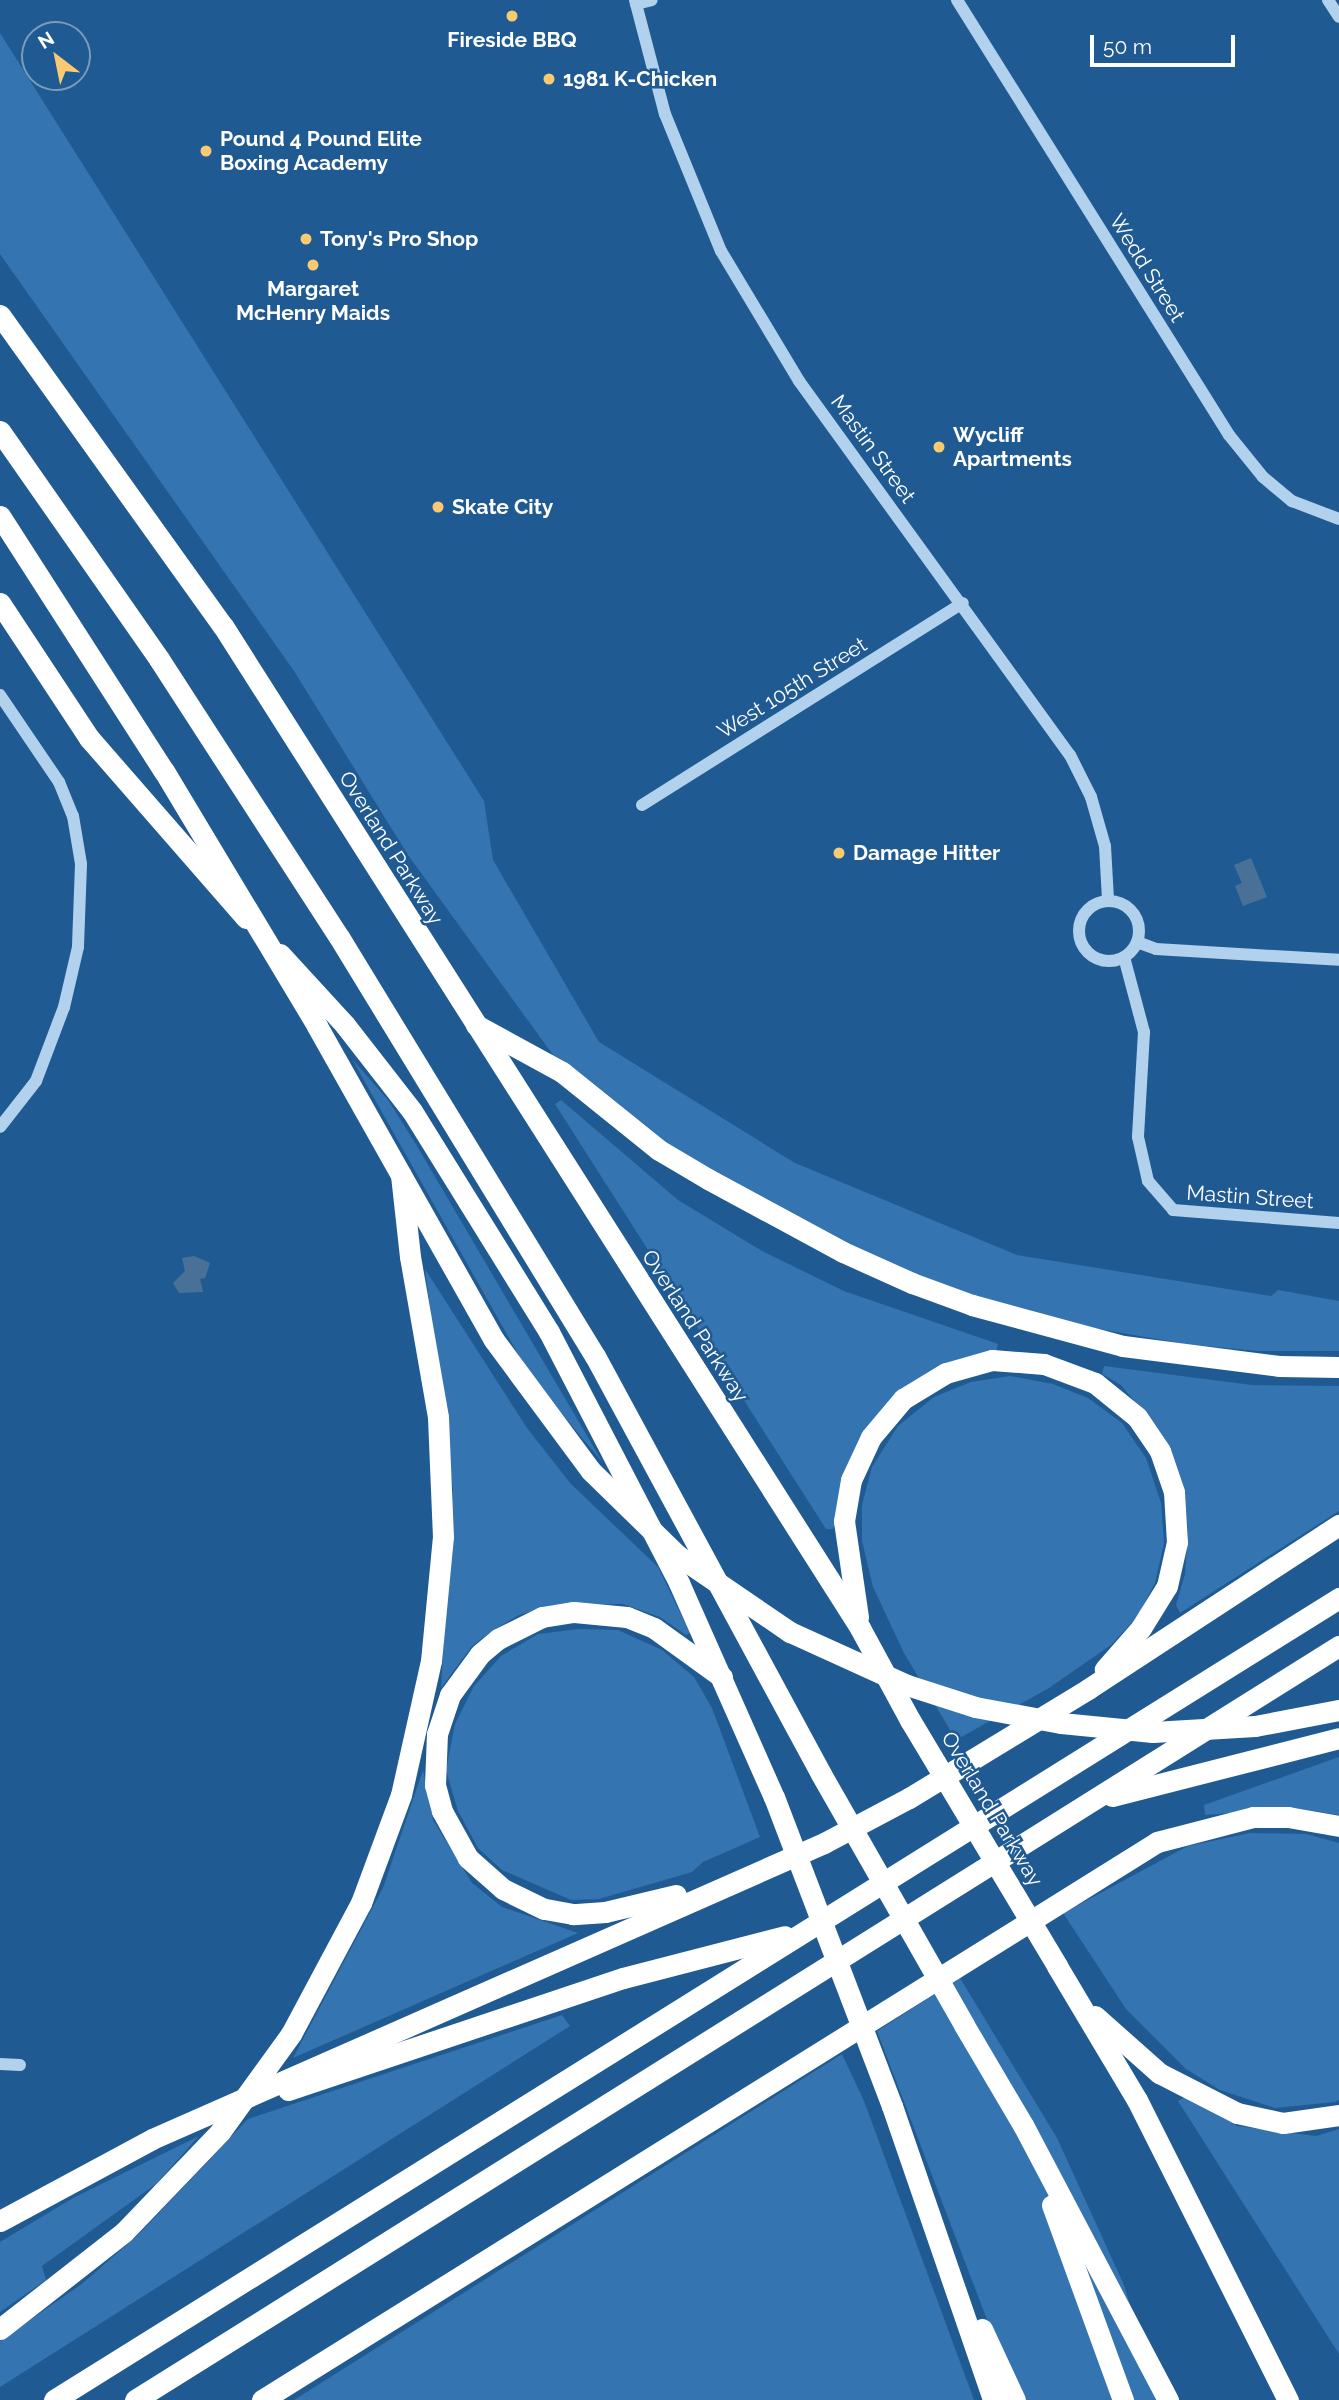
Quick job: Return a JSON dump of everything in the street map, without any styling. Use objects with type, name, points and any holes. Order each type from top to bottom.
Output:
[{"type":"highway","name":"Overland Parkway","points":[[0,315],[223,626],[472,1023],[860,1628],[910,1720],[1137,2100],[1288,2400]]},
{"type":"highway","points":[[0,431],[159,659],[324,914],[567,1310],[821,1774],[1023,2125],[1168,2400]]},
{"type":"highway","points":[[0,516],[164,772],[401,1175],[494,1340],[591,1471],[677,1555],[790,1632],[907,1685],[975,1707],[1060,1723],[1153,1732],[1255,1726],[1339,1710]]},
{"type":"highway","points":[[0,603],[57,695],[97,747],[345,1025],[412,1111],[549,1332],[724,1678],[774,1797],[892,2106],[993,2400]]},
{"type":"highway","points":[[472,1023],[562,1072],[659,1150],[708,1179],[843,1252],[912,1283],[972,1306],[1123,1346],[1279,1366],[1339,1367]]},
{"type":"highway","points":[[0,2329],[124,2232],[220,2132],[262,2078],[311,2001],[361,1903],[413,1751],[439,1603],[443,1473],[438,1417],[401,1175]]},
{"type":"highway","points":[[860,1628],[844,1521],[859,1460],[885,1418],[922,1386],[946,1373],[992,1360],[1018,1359],[1072,1371],[1117,1399],[1149,1432],[1168,1471],[1177,1516],[1174,1565],[1167,1586],[1141,1628],[1088,1689]]},
{"type":"highway","points":[[0,2221],[91,2169],[824,1843],[909,1798],[1088,1689],[1339,1525]]},
{"type":"highway","points":[[54,2400],[1339,1598]]},
{"type":"highway","points":[[724,1678],[654,1628],[627,1617],[574,1612],[542,1617],[498,1639],[461,1675],[441,1714],[434,1758],[435,1785],[452,1834],[484,1874],[524,1901],[573,1914],[605,1912],[729,1883]]},
{"type":"highway","points":[[135,2400],[1339,1646]]},
{"type":"highway","points":[[1093,1800],[1339,1738]]},
{"type":"highway","points":[[262,2400],[1157,1842],[1253,1816],[1288,1817],[1339,1826]]},
{"type":"highway","points":[[220,2110],[362,2068],[623,1978],[807,1930]]},
{"type":"highway","points":[[1081,2004],[1159,2073],[1237,2113],[1283,2123],[1339,2115]]},
{"type":"highway","points":[[1023,2125],[1124,2400]]},
{"type":"highway","points":[[921,2186],[1015,2400]]},
{"type":"street","points":[[635,2],[652,0]]},
{"type":"street","name":"Wedd Street","points":[[957,0],[1236,444],[1263,477],[1292,501],[1339,519]]},
{"type":"street","points":[[1328,0],[1339,17]]},
{"type":"street","name":"Mastin Street","points":[[635,2],[682,163],[734,274],[799,381],[1070,755],[1091,797],[1105,846],[1108,900]]},
{"type":"street","name":"West 105th Street","points":[[642,805],[962,603]]},
{"type":"street","points":[[0,695],[59,782],[73,816],[81,864],[78,947],[64,1007],[36,1081],[0,1127]]},
{"type":"street","points":[[1108,900],[1134,914],[1137,942],[1124,957],[1104,961],[1080,943],[1083,914],[1108,900]]},
{"type":"street","points":[[1137,942],[1156,948],[1339,960]]},
{"type":"street","name":"Mastin Street","points":[[1124,957],[1144,1032],[1138,1137],[1148,1181],[1173,1210],[1339,1223]]},
{"type":"street","points":[[0,2064],[20,2065]]},
{"type":"shaded area","points":[[0,33],[21,66],[21,91],[37,91],[484,801],[493,860],[599,1042],[795,1163],[1017,1255],[1271,1296],[1278,1290],[1339,1301],[1339,1351],[1258,1351],[1185,1344],[1094,1328],[880,1272],[624,1122],[553,1055],[408,855],[294,671],[0,254]]},
{"type":"shaded area","points":[[1251,858],[1267,897],[1243,906],[1235,886],[1242,883],[1234,865]]},
{"type":"shaded area","points":[[352,1059],[388,1100],[414,1141],[603,1463],[531,1377]]},
{"type":"shaded area","points":[[561,1100],[678,1200],[762,1251],[844,1291],[998,1344],[996,1352],[898,1394],[833,1529],[826,1529],[555,1104]]},
{"type":"shaded area","points":[[194,1256],[210,1263],[205,1278],[200,1279],[203,1292],[179,1293],[173,1283],[185,1271],[182,1258]]},
{"type":"shaded area","points":[[425,1269],[527,1428],[571,1484],[658,1567],[690,1633],[686,1635],[660,1617],[623,1604],[553,1605],[519,1615],[492,1631],[472,1646],[441,1688],[453,1490]]},
{"type":"shaded area","points":[[1104,1366],[1252,1385],[1339,1386],[1339,1511],[1180,1613],[1176,1605],[1185,1574],[1188,1532],[1185,1496],[1159,1431],[1121,1385],[1102,1374]]},
{"type":"shaded area","points":[[1010,1376],[1053,1384],[1088,1398],[1122,1423],[1146,1458],[1161,1503],[1164,1543],[1155,1583],[1137,1617],[1111,1645],[1049,1688],[956,1740],[904,1653],[873,1587],[862,1541],[862,1505],[872,1467],[898,1426],[934,1397],[971,1382]]},
{"type":"shaded area","points":[[579,1629],[618,1630],[662,1650],[694,1677],[712,1708],[760,1837],[703,1862],[692,1872],[599,1899],[571,1900],[502,1870],[478,1848],[458,1811],[446,1770],[455,1724],[474,1686],[501,1656],[538,1634]]},
{"type":"shaded area","points":[[1339,1757],[1339,1815],[1295,1808],[1205,1815],[1204,1805]]},
{"type":"shaded area","points":[[423,1770],[433,1820],[472,1883],[502,1907],[578,1933],[293,2058],[383,1888]]},
{"type":"shaded area","points":[[1250,1833],[1306,1834],[1339,1843],[1339,2100],[1335,2102],[1275,2108],[1220,2090],[1186,2069],[1126,2009],[1063,1913],[1188,1846]]},
{"type":"shaded area","points":[[960,1978],[1057,2138],[1124,2285],[1159,2400],[1024,2400],[997,2346],[877,2031]]},
{"type":"shaded area","points":[[562,2015],[570,2026],[0,2387],[0,2341],[83,2283],[138,2235],[248,2119]]},
{"type":"shaded area","points":[[842,2054],[864,2101],[974,2400],[294,2400]]},
{"type":"shaded area","points":[[1188,2095],[1237,2126],[1316,2136],[1339,2129],[1339,2354],[1178,2101]]},
{"type":"shaded area","points":[[199,2136],[156,2184],[42,2266],[46,2280],[0,2312],[0,2242],[73,2198]]},
{"type":"place","name":"Fireside BBQ","points":[[512,16]]},
{"type":"place","name":"1981 K-Chicken","points":[[549,79]]},
{"type":"place","name":"Pound 4 Pound Elite Boxing Academy","points":[[206,151]]},
{"type":"place","name":"Tony's Pro Shop","points":[[306,239]]},
{"type":"place","name":"Margaret McHenry Maids","points":[[313,265]]},
{"type":"place","name":"Wycliff Apartments","points":[[939,447]]},
{"type":"place","name":"Skate City","points":[[438,507]]},
{"type":"place","name":"Damage Hitter","points":[[839,853]]}]
